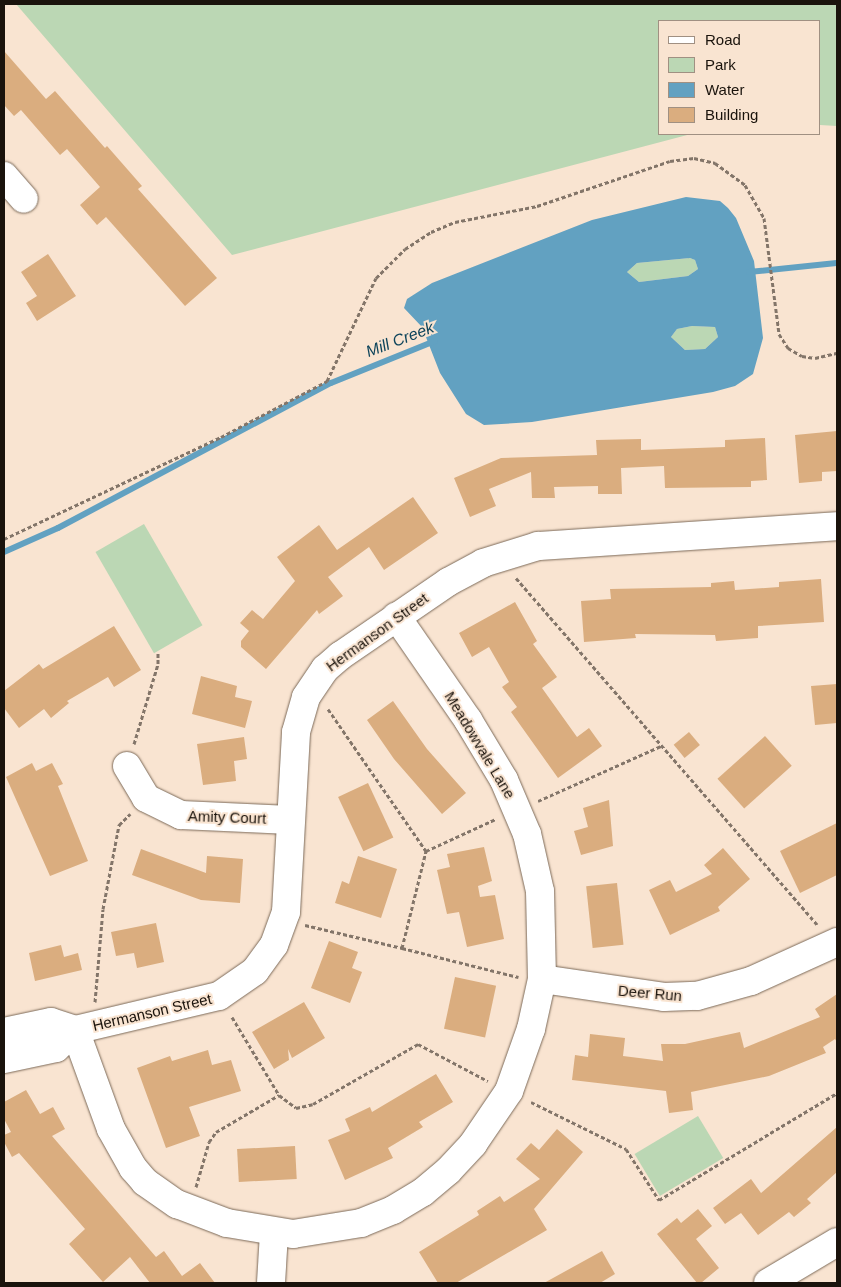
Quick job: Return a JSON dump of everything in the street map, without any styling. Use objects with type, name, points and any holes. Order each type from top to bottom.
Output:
[{"type":"street","points":[[4,176],[24,200]]},
{"type":"street","name":"Hermanson Street","points":[[4,1059],[56,1048],[75,1030],[219,996],[255,971],[274,946],[284,920],[298,716],[312,688],[325,669],[396,616],[448,582],[502,556],[538,546],[837,526]]},
{"type":"street","name":"Meadowvale Lane","points":[[75,1030],[111,1128],[133,1168],[159,1193],[188,1209],[227,1222],[274,1233],[310,1233],[362,1222],[408,1201],[448,1171],[485,1128],[508,1091],[532,1030],[542,979],[540,891],[535,861],[518,809],[473,728],[396,616]]},
{"type":"street","points":[[127,766],[146,798]]},
{"type":"street","name":"Amity Court","points":[[146,798],[181,815],[290,820]]},
{"type":"street","name":"Deer Run","points":[[542,979],[664,997],[697,996],[751,981],[828,934]]},
{"type":"street","name":"Hermanson Street","points":[[4,1032],[51,1022],[75,1030]]},
{"type":"street","points":[[271,1283],[274,1233]]},
{"type":"street","points":[[768,1283],[837,1242]]},
{"type":"path","points":[[4,538],[221,437],[327,381],[376,278],[405,249],[431,232],[455,222],[537,206],[670,161],[694,158],[715,163],[745,185],[764,218],[779,334],[788,348],[802,356],[815,358],[837,353]]},
{"type":"path","points":[[502,556],[512,573],[661,746],[828,934]]},
{"type":"path","points":[[127,766],[158,664],[158,651]]},
{"type":"path","points":[[312,688],[354,743],[426,851],[402,948]]},
{"type":"path","points":[[534,803],[661,746]]},
{"type":"path","points":[[102,1024],[95,1000],[96,968],[118,834],[123,821],[146,798]]},
{"type":"path","points":[[426,851],[499,818]]},
{"type":"path","points":[[284,920],[523,979],[542,979]]},
{"type":"path","points":[[219,996],[279,1096],[290,1105],[303,1107],[421,1044],[492,1083]]},
{"type":"path","points":[[523,1098],[626,1149],[659,1200],[837,1093]]},
{"type":"path","points":[[188,1209],[212,1137],[279,1096]]},
{"type":"green space","points":[[16,4],[837,4],[837,126],[821,125],[821,20],[658,20],[658,135],[687,135],[232,255]]},
{"type":"green space","points":[[690,258],[695,260],[698,269],[688,276],[639,282],[627,272],[637,263]]},
{"type":"green space","points":[[692,326],[715,327],[718,337],[705,349],[685,350],[671,337],[677,329]]},
{"type":"green space","points":[[144,524],[202,625],[154,653],[96,552]]},
{"type":"green space","points":[[698,1116],[723,1158],[660,1196],[635,1154]]},
{"type":"water","points":[[686,197],[720,201],[728,208],[736,218],[754,261],[763,338],[753,374],[735,386],[713,392],[532,422],[484,425],[466,414],[440,373],[422,327],[404,308],[407,299],[432,283],[592,220]],"holes":[[[690,258],[695,260],[698,269],[688,276],[639,282],[627,272],[637,263]],[[692,326],[715,327],[718,337],[705,349],[685,350],[671,337],[677,329]]]},
{"type":"building","points":[[4,51],[46,99],[55,91],[105,148],[107,146],[142,186],[138,189],[217,278],[185,306],[106,217],[97,225],[80,205],[100,187],[67,149],[60,155],[21,110],[14,116],[4,105]]},
{"type":"building","points":[[48,254],[76,296],[37,321],[26,303],[37,296],[21,272]]},
{"type":"building","points":[[837,431],[837,471],[822,472],[822,481],[799,483],[795,435]]},
{"type":"building","points":[[765,438],[767,480],[751,481],[751,487],[665,488],[664,466],[621,468],[622,494],[598,494],[598,486],[554,487],[555,498],[532,498],[531,472],[489,489],[496,506],[470,517],[454,478],[501,458],[597,455],[596,440],[641,439],[641,450],[725,447],[725,440]]},
{"type":"building","points":[[413,497],[438,533],[384,570],[369,547],[328,577],[343,596],[319,614],[317,610],[266,669],[241,647],[241,641],[249,631],[240,623],[252,610],[263,619],[295,581],[277,557],[319,525],[337,550]]},
{"type":"building","points":[[821,579],[824,622],[758,626],[758,638],[716,641],[715,635],[635,634],[636,638],[584,642],[581,601],[611,599],[610,589],[711,587],[711,583],[734,581],[735,590],[779,587],[779,582]]},
{"type":"building","points":[[515,602],[537,641],[533,644],[557,677],[542,688],[577,737],[589,728],[602,746],[558,778],[511,712],[517,707],[502,687],[509,682],[489,647],[472,657],[459,633]]},
{"type":"building","points":[[114,626],[141,670],[114,687],[108,677],[67,701],[69,703],[51,718],[44,709],[19,728],[4,708],[4,691],[39,664],[43,669]]},
{"type":"building","points":[[201,676],[237,686],[235,697],[252,701],[245,728],[192,714]]},
{"type":"building","points":[[837,684],[837,723],[815,725],[811,686]]},
{"type":"building","points":[[393,701],[427,749],[466,793],[442,814],[394,759],[367,720]]},
{"type":"building","points":[[689,732],[700,745],[685,758],[674,745]]},
{"type":"building","points":[[765,736],[792,766],[744,809],[717,779]]},
{"type":"building","points":[[244,737],[247,759],[234,761],[236,781],[203,785],[197,744]]},
{"type":"building","points":[[32,763],[36,771],[52,763],[63,784],[58,786],[88,861],[50,876],[6,777]]},
{"type":"building","points":[[368,783],[393,837],[363,851],[338,797]]},
{"type":"building","points":[[609,800],[613,846],[581,855],[574,831],[588,827],[583,808]]},
{"type":"building","points":[[837,823],[837,875],[800,893],[780,851]]},
{"type":"building","points":[[484,847],[492,881],[478,886],[480,897],[495,895],[504,939],[467,947],[459,912],[447,914],[437,870],[450,867],[447,854]]},
{"type":"building","points":[[723,848],[750,879],[718,907],[720,911],[670,935],[649,890],[670,880],[676,892],[712,874],[704,865]]},
{"type":"building","points":[[141,849],[206,873],[207,856],[243,859],[240,903],[201,900],[132,875]]},
{"type":"building","points":[[358,856],[397,869],[381,918],[335,903],[342,881],[349,884]]},
{"type":"building","points":[[617,883],[623,945],[593,948],[586,886]]},
{"type":"building","points":[[156,923],[164,962],[137,968],[134,953],[116,956],[111,932]]},
{"type":"building","points":[[329,941],[358,952],[352,968],[362,972],[350,1003],[311,988]]},
{"type":"building","points":[[61,945],[64,957],[78,953],[82,970],[35,981],[29,953]]},
{"type":"building","points":[[455,977],[496,986],[485,1038],[444,1029]]},
{"type":"building","points":[[837,994],[837,1042],[835,1039],[823,1047],[826,1053],[769,1076],[691,1092],[693,1110],[669,1113],[666,1091],[572,1080],[575,1055],[588,1057],[590,1034],[625,1038],[623,1056],[663,1061],[661,1044],[685,1044],[740,1032],[744,1048],[820,1017],[815,1009]]},
{"type":"building","points":[[304,1002],[325,1038],[292,1058],[288,1049],[289,1060],[274,1069],[252,1032]]},
{"type":"building","points":[[208,1050],[212,1065],[231,1060],[241,1091],[189,1107],[200,1136],[166,1148],[137,1068],[170,1056],[172,1061]]},
{"type":"building","points":[[436,1074],[453,1102],[419,1122],[423,1127],[388,1148],[393,1158],[345,1180],[328,1140],[350,1131],[345,1119],[370,1107],[372,1112]]},
{"type":"building","points":[[26,1090],[40,1114],[53,1107],[65,1129],[52,1136],[156,1257],[164,1251],[182,1276],[200,1263],[215,1283],[150,1283],[130,1257],[103,1282],[69,1244],[85,1229],[19,1153],[12,1157],[4,1142],[4,1135],[11,1132],[4,1119],[4,1102]]},
{"type":"building","points":[[837,1127],[837,1172],[807,1199],[811,1203],[794,1217],[789,1212],[758,1235],[741,1213],[725,1224],[713,1208],[751,1179],[761,1193]]},
{"type":"building","points":[[557,1129],[583,1152],[534,1209],[547,1230],[456,1283],[438,1283],[419,1252],[479,1215],[477,1211],[500,1196],[504,1202],[540,1179],[516,1159],[531,1143],[539,1150]]},
{"type":"building","points":[[295,1146],[297,1179],[239,1182],[237,1149]]},
{"type":"building","points":[[698,1209],[712,1226],[696,1239],[719,1268],[701,1283],[697,1283],[657,1234],[677,1218],[681,1223]]},
{"type":"building","points":[[602,1251],[615,1274],[600,1283],[544,1283]]},
{"type":"waterway","name":"Mill Creek","points":[[749,272],[837,263]]},
{"type":"waterway","name":"Mill Creek","points":[[4,552],[58,528],[331,383],[435,341]]}]
